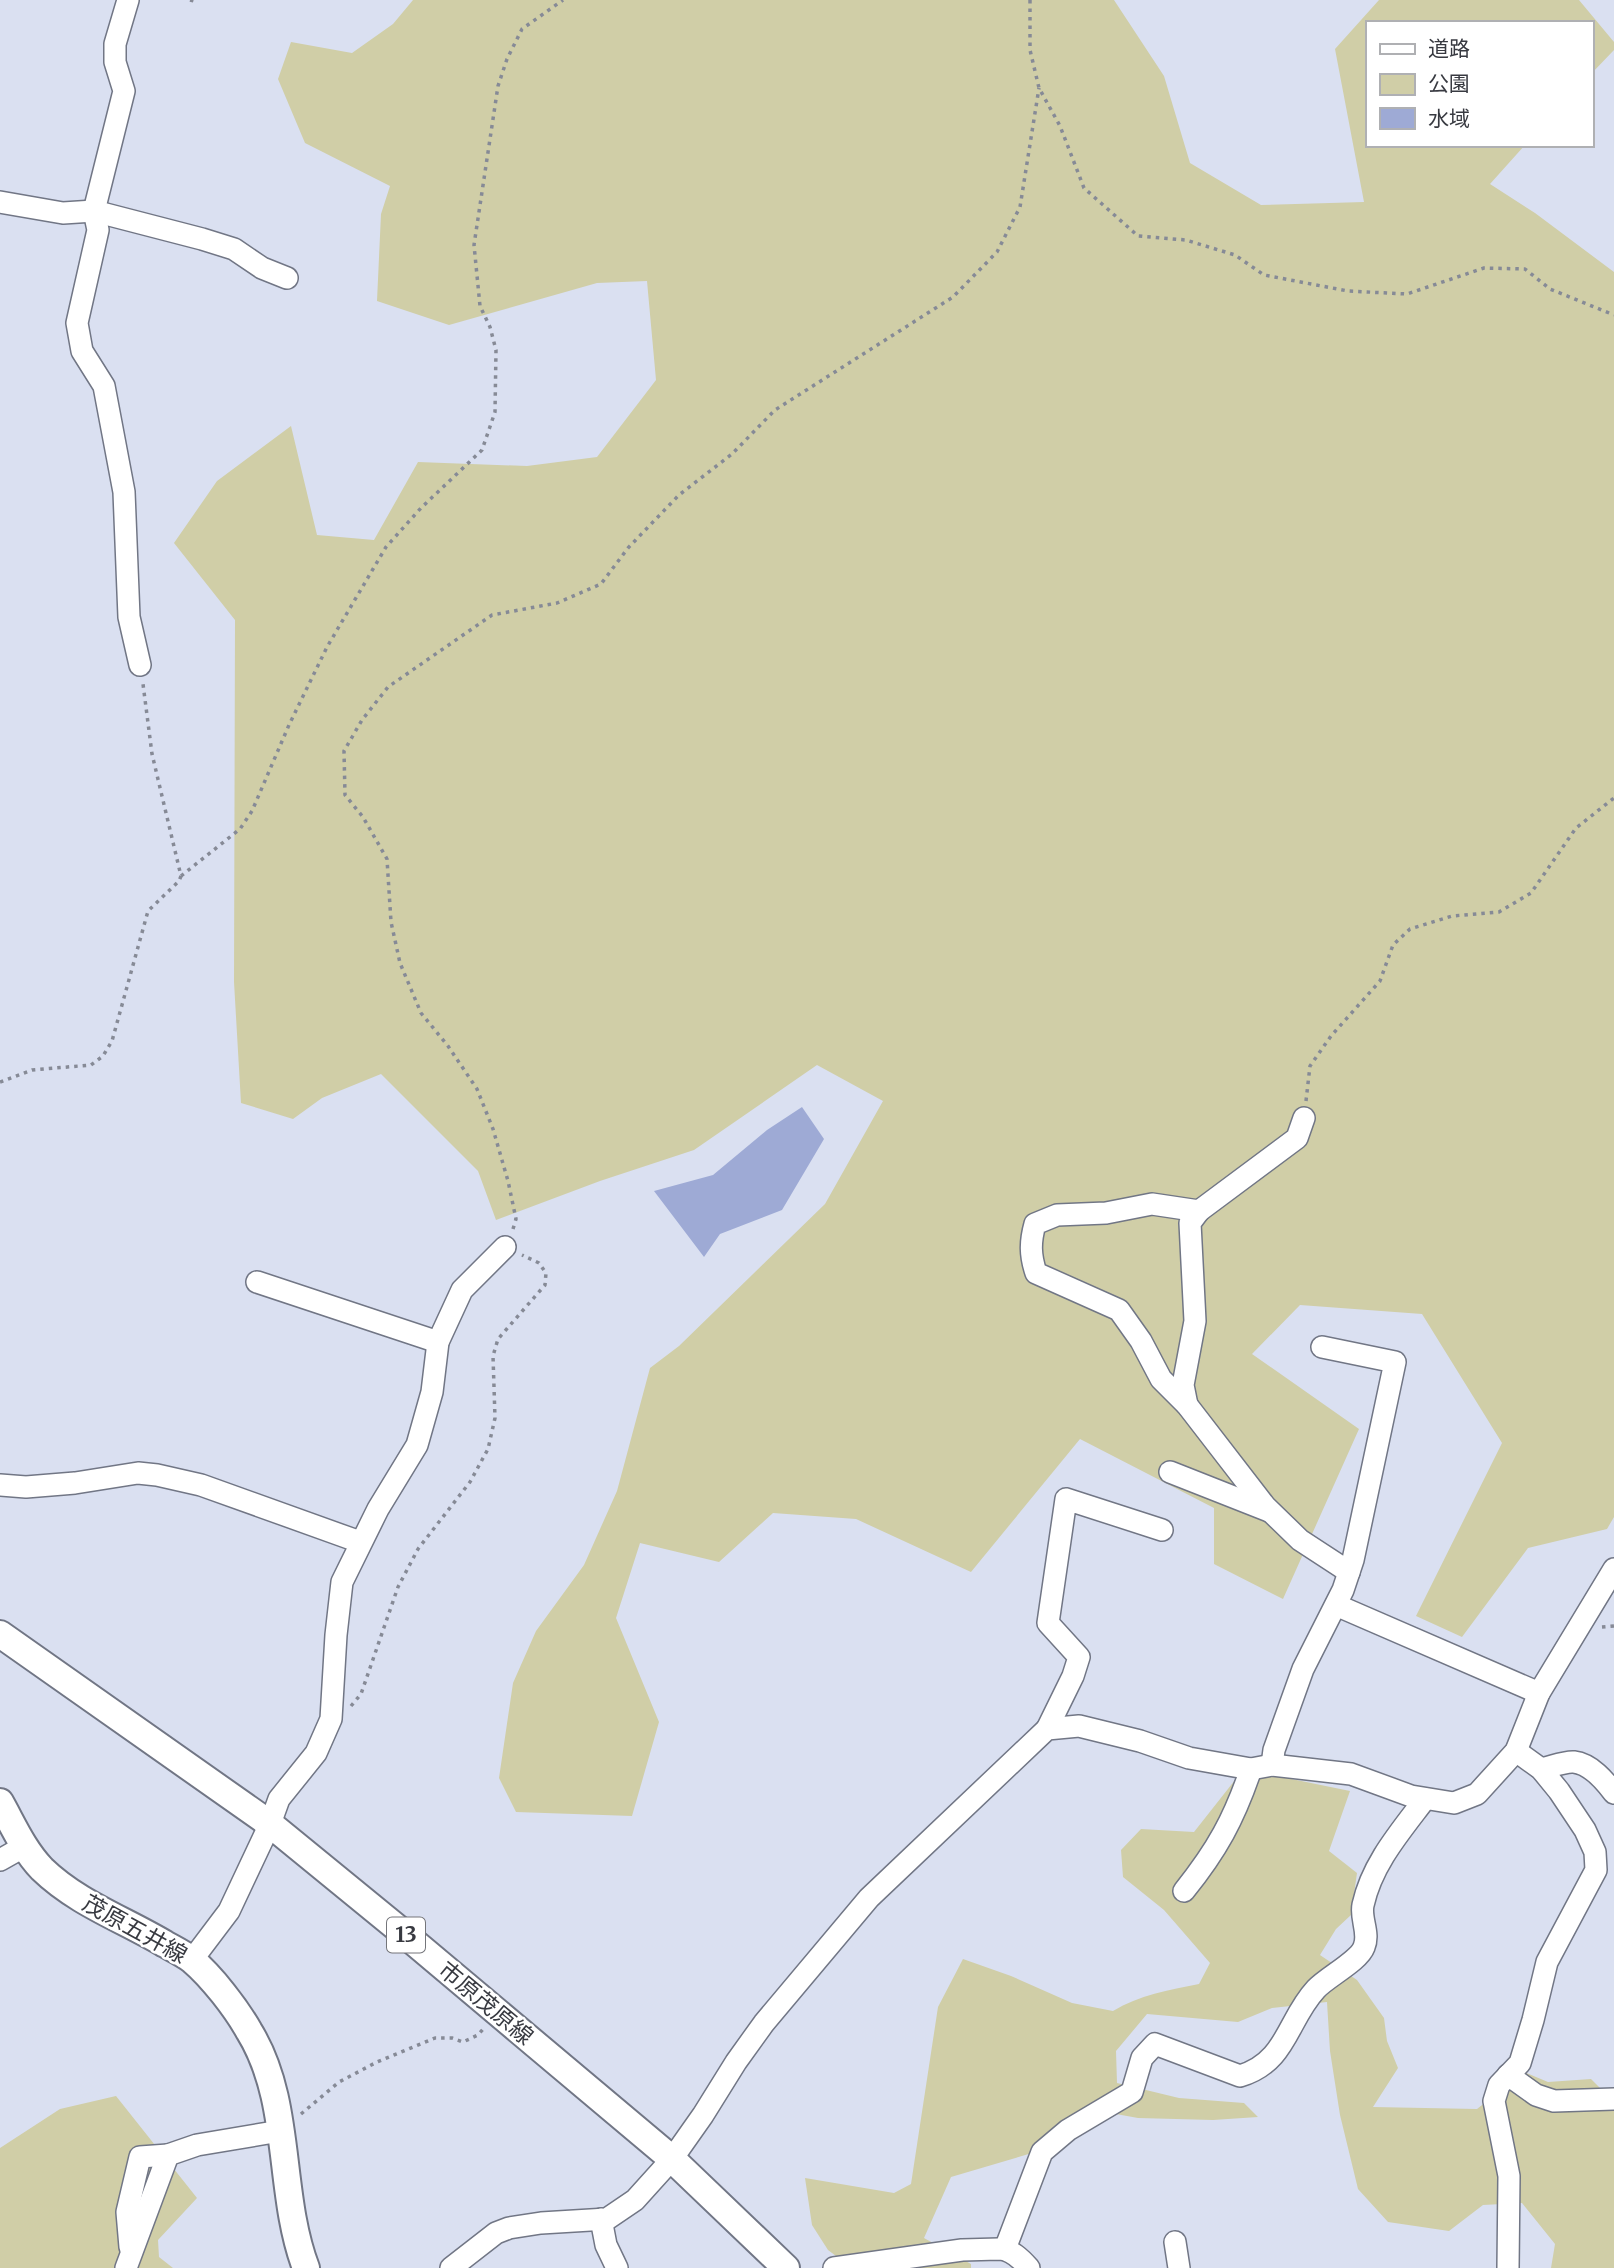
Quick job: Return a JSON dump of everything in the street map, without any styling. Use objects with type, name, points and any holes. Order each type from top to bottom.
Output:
[{"type":"main road","name":"市原茂原線","points":[[0,1634],[270,1824],[672,2159],[786,2268]]},
{"type":"main road","name":"茂原五井線","points":[[0,1801],[23,1847],[42,1868],[82,1901],[145,1931],[192,1960],[223,1994],[250,2031],[267,2068],[295,2227],[306,2268]]},
{"type":"street","points":[[128,0],[115,44],[115,62],[124,91],[94,211],[98,230],[77,323],[82,351],[104,386],[122,479],[129,617],[140,665]]},
{"type":"street","points":[[0,201],[63,213],[94,211],[234,249],[262,268],[287,278]]},
{"type":"street","points":[[1187,1405],[1183,1385],[1195,1321],[1190,1223],[1199,1211],[1297,1138],[1304,1118]]},
{"type":"street","points":[[1199,1211],[1152,1204],[1106,1213],[1057,1215],[1035,1224],[1031,1238],[1031,1258],[1036,1273],[1119,1310],[1141,1340],[1161,1379],[1187,1405],[1271,1511],[1300,1540],[1349,1572]]},
{"type":"street","points":[[192,1960],[229,1911],[279,1799],[316,1753],[331,1718],[342,1582],[360,1542],[417,1445],[432,1392],[438,1342],[462,1290],[505,1247]]},
{"type":"street","points":[[257,1282],[438,1342]]},
{"type":"street","points":[[1272,1765],[1274,1750],[1303,1669],[1336,1605],[1349,1572],[1395,1362],[1322,1347]]},
{"type":"street","points":[[1171,1472],[1271,1511]]},
{"type":"street","points":[[0,1485],[26,1487],[75,1483],[138,1473],[157,1475],[201,1485],[360,1542]]},
{"type":"street","points":[[450,2268],[496,2233],[509,2228],[607,2219],[635,2200],[672,2159],[764,2023],[869,1898],[1047,1729],[1079,1657],[1048,1623],[1066,1499],[1162,1530]]},
{"type":"street","points":[[1047,1729],[1079,1726],[1140,1741],[1189,1758],[1251,1769],[1272,1765],[1351,1774],[1411,1796],[1454,1803],[1477,1794],[1516,1751],[1539,1693],[1614,1569]]},
{"type":"street","points":[[1336,1605],[1539,1693]]},
{"type":"street","points":[[1508,2268],[1509,2176],[1493,2101],[1499,2085],[1520,2063],[1534,2020],[1547,1962],[1596,1870],[1595,1852],[1585,1830],[1541,1769],[1516,1751]]},
{"type":"street","points":[[1541,1769],[1574,1762],[1589,1768],[1604,1780],[1614,1793]]},
{"type":"street","points":[[1184,1891],[1211,1858],[1225,1834],[1251,1769]]},
{"type":"street","points":[[999,2255],[1042,2152],[1068,2130],[1132,2092],[1142,2058],[1155,2044],[1240,2076],[1249,2074],[1272,2060],[1315,1990],[1363,1950],[1367,1935],[1361,1913],[1367,1884],[1388,1847],[1425,1799]]},
{"type":"street","points":[[0,1860],[23,1847]]},
{"type":"street","points":[[1508,2075],[1536,2095],[1554,2101],[1614,2099]]},
{"type":"street","points":[[129,2261],[168,2155],[197,2145],[280,2131]]},
{"type":"street","points":[[601,2220],[606,2245],[617,2268]]},
{"type":"street","points":[[1175,2242],[1179,2268]]},
{"type":"street","points":[[834,2268],[962,2249],[1020,2258],[1029,2268]]},
{"type":"path","points":[[190,0],[198,2]]},
{"type":"path","points":[[0,1082],[32,1070],[91,1065],[103,1056],[112,1041],[148,911],[181,876],[240,829],[252,811],[289,725],[322,658],[386,547],[421,508],[482,450],[495,412],[496,350],[490,327],[480,306],[474,246],[498,86],[507,58],[522,29],[563,0]]},
{"type":"path","points":[[1030,0],[1030,50],[1039,88],[1060,126],[1084,188],[1138,236],[1186,240],[1235,255],[1264,275],[1349,291],[1407,294],[1485,268],[1525,269],[1550,289],[1614,315]]},
{"type":"path","points":[[331,1718],[346,1712],[361,1694],[398,1587],[418,1549],[470,1482],[488,1450],[495,1418],[494,1356],[498,1339],[540,1292],[545,1285],[546,1273],[539,1263],[505,1247],[516,1219],[493,1129],[477,1089],[448,1046],[421,1013],[400,963],[391,922],[387,859],[363,817],[345,795],[344,751],[362,720],[388,687],[492,615],[557,603],[601,584],[628,548],[679,495],[732,454],[775,410],[953,297],[997,252],[1020,207],[1039,88]]},
{"type":"path","points":[[140,665],[152,754],[181,876]]},
{"type":"path","points":[[1304,1118],[1310,1066],[1331,1036],[1380,981],[1393,945],[1410,929],[1452,916],[1499,912],[1531,893],[1576,828],[1614,797]]},
{"type":"path","points":[[280,2131],[339,2082],[377,2062],[435,2038],[452,2038],[463,2042],[478,2035],[498,2012]]},
{"type":"green space","points":[[413,0],[1114,0],[1164,76],[1190,163],[1261,205],[1364,202],[1335,49],[1379,0],[1579,0],[1614,42],[1614,50],[1593,72],[1593,21],[1366,21],[1366,147],[1523,147],[1490,184],[1535,213],[1614,272],[1614,1517],[1607,1529],[1528,1548],[1462,1637],[1416,1616],[1502,1443],[1422,1314],[1300,1305],[1252,1354],[1359,1429],[1283,1599],[1214,1564],[1214,1508],[1080,1439],[971,1572],[856,1519],[773,1513],[719,1562],[640,1543],[616,1618],[659,1722],[632,1816],[516,1812],[499,1778],[513,1683],[536,1631],[584,1565],[617,1491],[650,1368],[679,1346],[825,1204],[883,1101],[817,1065],[694,1150],[600,1181],[496,1220],[478,1171],[381,1074],[322,1098],[293,1119],[241,1103],[234,982],[235,620],[174,543],[217,481],[291,426],[317,535],[374,540],[418,462],[527,466],[597,457],[656,380],[647,281],[597,283],[449,325],[377,301],[381,214],[390,186],[305,143],[278,79],[291,42],[352,53],[393,24]]},
{"type":"green space","points":[[1272,1775],[1350,1791],[1329,1851],[1357,1873],[1351,1915],[1336,1929],[1320,1955],[1357,1980],[1384,2018],[1387,2041],[1398,2068],[1373,2107],[1477,2109],[1524,2072],[1548,2082],[1591,2079],[1614,2102],[1614,2268],[1551,2268],[1555,2244],[1522,2203],[1483,2205],[1449,2231],[1388,2222],[1358,2189],[1340,2115],[1330,2051],[1327,2002],[1272,2008],[1238,2022],[1147,2014],[1116,2051],[1117,2083],[1179,2098],[1244,2103],[1258,2117],[1213,2120],[1138,2118],[1083,2108],[1032,2153],[951,2177],[924,2238],[971,2264],[971,2268],[852,2268],[828,2250],[812,2225],[805,2178],[894,2193],[911,2184],[938,2007],[963,1959],[1011,1976],[1072,2003],[1113,2011],[1144,1997],[1199,1984],[1210,1963],[1164,1910],[1123,1877],[1121,1850],[1141,1829],[1194,1832],[1235,1780]]},
{"type":"green space","points":[[116,2096],[197,2198],[158,2240],[159,2257],[173,2268],[0,2268],[0,2148],[60,2109]]},
{"type":"water","points":[[802,1107],[824,1139],[782,1210],[720,1234],[704,1257],[654,1191],[713,1175],[767,1130]]}]
